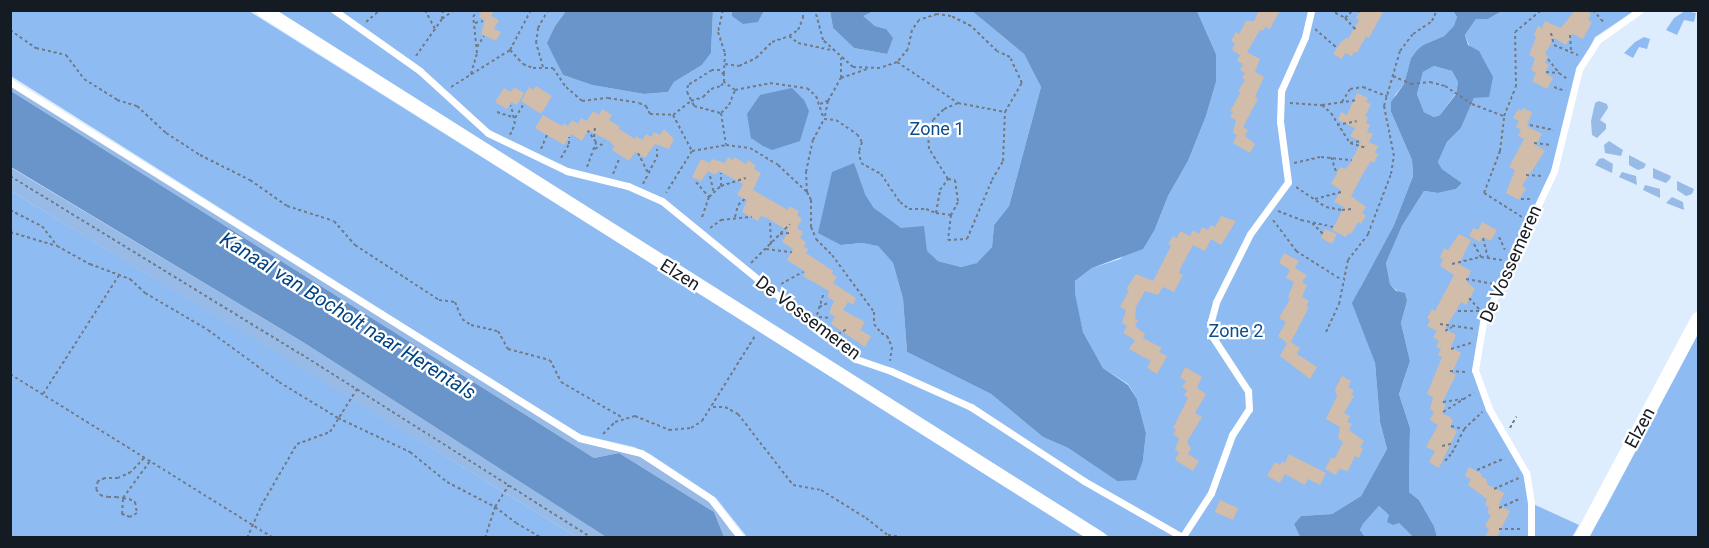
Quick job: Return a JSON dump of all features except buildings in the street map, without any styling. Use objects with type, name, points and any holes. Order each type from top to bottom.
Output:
[{"type":"street","name":"Elzen","points":[[263,10],[1099,537]]},
{"type":"street","name":"Elzen","points":[[1581,537],[1698,319]]},
{"type":"lane","name":"De Vossemeren","points":[[334,10],[361,27],[411,65],[488,133],[556,166],[662,201],[856,359],[889,370],[971,407],[1084,481],[1184,537],[1211,493],[1232,435],[1249,409],[1248,391],[1212,336],[1210,321],[1234,264],[1268,209],[1288,182]]},
{"type":"lane","points":[[1288,182],[1280,121],[1281,91],[1305,37],[1311,10]]},
{"type":"lane","name":"De Vossemeren","points":[[1531,537],[1530,495],[1526,474],[1488,407],[1476,372],[1484,311],[1552,176],[1576,82],[1585,59],[1598,40],[1640,10]]},
{"type":"lane","points":[[10,82],[580,438],[641,453],[711,499],[741,537]]},
{"type":"path","points":[[361,27],[380,10]]},
{"type":"path","points":[[425,10],[435,29]]},
{"type":"path","points":[[442,19],[443,10]]},
{"type":"path","points":[[411,65],[442,19],[454,10]]},
{"type":"path","points":[[471,75],[477,47],[473,17],[477,10]]},
{"type":"path","points":[[441,93],[510,50],[531,10]]},
{"type":"path","points":[[543,67],[536,43],[538,28],[548,10]]},
{"type":"path","points":[[510,50],[523,64],[533,68],[553,68],[566,87],[582,101],[608,98],[639,103],[646,106],[650,114],[673,116],[691,101],[703,97],[711,88],[721,86],[724,82],[725,53],[718,32],[723,10]]},
{"type":"path","points":[[725,64],[739,66],[756,58],[772,42],[798,30],[803,18],[803,10]]},
{"type":"path","points":[[815,10],[823,40],[853,67],[880,68],[897,62],[908,48],[912,30],[919,20],[937,14],[951,16],[971,26],[997,51],[1010,57],[1022,83],[1005,112],[1003,161],[992,180],[967,239],[948,240],[951,215],[958,202],[955,180],[948,179],[929,149],[928,133],[938,114],[958,102]]},
{"type":"path","points":[[1330,10],[1346,18],[1356,30]]},
{"type":"path","points":[[1346,18],[1353,10]]},
{"type":"path","points":[[1326,332],[1339,304],[1342,280],[1348,260],[1368,234],[1391,174],[1394,156],[1385,118],[1387,96],[1400,51],[1413,34],[1432,21],[1437,10]]},
{"type":"path","points":[[1529,221],[1484,193],[1500,151],[1504,116],[1516,87],[1515,32],[1541,10]]},
{"type":"path","points":[[1593,10],[1611,31]]},
{"type":"path","points":[[475,23],[483,21]]},
{"type":"path","points":[[1308,24],[1336,47]]},
{"type":"path","points":[[10,30],[36,48],[66,55],[84,79],[117,100],[137,106],[166,133],[200,155],[250,180],[287,206],[334,221],[355,245],[439,300],[455,302],[462,319],[471,325],[498,331],[508,349],[550,360],[561,382],[623,418]]},
{"type":"path","points":[[1551,33],[1554,45],[1572,51],[1585,59]]},
{"type":"path","points":[[1570,35],[1572,51]]},
{"type":"path","points":[[477,47],[484,36]]},
{"type":"path","points":[[789,36],[798,43],[833,50]]},
{"type":"path","points":[[842,58],[841,78],[828,101],[806,172],[807,192],[811,201],[811,227],[816,239],[832,255],[874,312],[874,324],[881,333],[887,336],[892,347],[889,370]]},
{"type":"path","points":[[1548,59],[1559,73]]},
{"type":"path","points":[[897,62],[958,102],[1005,112]]},
{"type":"path","points":[[841,78],[870,68]]},
{"type":"path","points":[[721,113],[694,106],[688,85],[694,79],[712,70],[720,70],[724,75]]},
{"type":"path","points":[[1546,72],[1559,73],[1576,82]]},
{"type":"path","points":[[1393,76],[1411,84],[1430,82],[1445,86],[1472,104],[1504,116]]},
{"type":"path","points":[[724,82],[735,90]]},
{"type":"path","points":[[735,90],[783,84],[812,91],[820,105],[824,119]]},
{"type":"path","points":[[1341,104],[1350,89],[1363,87],[1387,96]]},
{"type":"path","points":[[721,113],[729,105],[735,90]]},
{"type":"path","points":[[1281,102],[1322,105],[1358,100]]},
{"type":"path","points":[[820,105],[828,101]]},
{"type":"path","points":[[506,143],[515,124],[511,105]]},
{"type":"path","points":[[515,118],[523,105]]},
{"type":"path","points":[[1322,105],[1331,113],[1350,143],[1366,148]]},
{"type":"path","points":[[497,112],[515,118]]},
{"type":"path","points":[[721,113],[726,145]]},
{"type":"path","points":[[673,116],[692,151]]},
{"type":"path","points":[[824,119],[836,120],[857,134],[862,142],[859,152],[861,163],[881,174],[900,202],[909,209],[926,209],[951,215]]},
{"type":"path","points":[[1337,125],[1357,121]]},
{"type":"path","points":[[1530,125],[1564,132]]},
{"type":"path","points":[[595,127],[596,149]]},
{"type":"path","points":[[588,131],[594,137]]},
{"type":"path","points":[[537,157],[547,135]]},
{"type":"path","points":[[556,166],[569,144],[569,137]]},
{"type":"path","points":[[1350,143],[1361,141]]},
{"type":"path","points":[[583,175],[596,149],[605,142]]},
{"type":"path","points":[[1534,143],[1560,147]]},
{"type":"path","points":[[662,201],[692,151],[726,145],[750,148],[778,165],[807,192]]},
{"type":"path","points":[[640,192],[657,157],[657,149]]},
{"type":"path","points":[[638,153],[648,173]]},
{"type":"path","points":[[610,182],[620,157]]},
{"type":"path","points":[[1286,165],[1307,158],[1331,157],[1352,160]]},
{"type":"path","points":[[1331,157],[1337,174]]},
{"type":"path","points":[[721,173],[721,186]]},
{"type":"path","points":[[1526,174],[1552,176]]},
{"type":"path","points":[[10,176],[357,389],[592,537]]},
{"type":"path","points":[[710,176],[714,193]]},
{"type":"path","points":[[696,228],[704,215],[709,197],[721,186],[747,178]]},
{"type":"path","points":[[936,213],[940,190],[948,179]]},
{"type":"path","points":[[696,182],[709,197]]},
{"type":"path","points":[[1288,182],[1326,207],[1342,210],[1352,208]]},
{"type":"path","points":[[1315,199],[1341,192]]},
{"type":"path","points":[[735,217],[738,205],[744,198]]},
{"type":"path","points":[[1268,209],[1296,251],[1342,280]]},
{"type":"path","points":[[1268,209],[1333,227]]},
{"type":"path","points":[[10,210],[42,226],[57,246]]},
{"type":"path","points":[[703,234],[721,220],[752,217]]},
{"type":"path","points":[[1310,222],[1323,234]]},
{"type":"path","points":[[771,223],[771,244]]},
{"type":"path","points":[[744,269],[790,224]]},
{"type":"path","points":[[10,232],[57,246],[90,264],[119,275],[208,330],[279,382],[338,418],[410,452],[447,482],[495,507],[516,523],[542,537]]},
{"type":"path","points":[[780,234],[789,233]]},
{"type":"path","points":[[1499,237],[1510,261]]},
{"type":"path","points":[[1483,238],[1488,258]]},
{"type":"path","points":[[1474,244],[1481,257]]},
{"type":"path","points":[[766,249],[792,252]]},
{"type":"path","points":[[1452,264],[1481,257],[1510,261]]},
{"type":"path","points":[[771,292],[803,272]]},
{"type":"path","points":[[43,394],[119,275]]},
{"type":"path","points":[[1466,279],[1498,285]]},
{"type":"path","points":[[824,292],[816,316],[831,318]]},
{"type":"path","points":[[1469,298],[1484,311]]},
{"type":"path","points":[[819,307],[828,303]]},
{"type":"path","points":[[1458,311],[1484,311]]},
{"type":"path","points":[[1440,324],[1482,330]]},
{"type":"path","points":[[590,441],[623,418],[635,416],[669,430],[691,428],[702,421],[713,407],[761,325]]},
{"type":"path","points":[[1445,332],[1454,326]]},
{"type":"path","points":[[1451,349],[1479,342]]},
{"type":"path","points":[[1450,371],[1476,372]]},
{"type":"path","points":[[10,374],[272,537]]},
{"type":"path","points":[[248,537],[280,470],[297,444],[330,432],[357,389]]},
{"type":"path","points":[[1443,402],[1463,399],[1481,389]]},
{"type":"path","points":[[1443,412],[1458,405],[1463,399]]},
{"type":"path","points":[[713,407],[725,407],[738,414],[793,485],[821,490],[866,518],[888,535],[906,537]]},
{"type":"path","points":[[1445,462],[1464,429],[1488,407]]},
{"type":"path","points":[[1451,426],[1464,429]]},
{"type":"path","points":[[1443,446],[1454,443]]},
{"type":"path","points":[[1477,470],[1514,453]]},
{"type":"path","points":[[144,458],[131,472],[118,478],[105,478],[98,481],[96,489],[100,495],[123,498],[135,502],[137,513],[130,517],[122,514],[123,498],[150,462]]},
{"type":"path","points":[[1494,489],[1526,474]]},
{"type":"path","points":[[485,537],[495,507],[509,485]]},
{"type":"path","points":[[1499,508],[1530,495]]},
{"type":"path","points":[[1499,529],[1531,528]]},
{"type":"shaded area","points":[[10,85],[579,442],[639,456],[708,500],[719,511],[737,537],[724,537],[714,512],[619,453],[594,458],[11,91]]},
{"type":"shaded area","points":[[1599,101],[1607,104],[1608,108],[1600,120],[1606,124],[1606,129],[1597,138],[1592,135],[1591,121],[1595,103]]},
{"type":"shaded area","points":[[1609,141],[1623,150],[1621,156],[1605,153],[1604,145]]},
{"type":"shaded area","points":[[1629,155],[1646,164],[1644,168],[1638,170],[1629,165]]},
{"type":"shaded area","points":[[1603,158],[1613,164],[1612,173],[1595,165],[1599,159]]},
{"type":"shaded area","points":[[10,167],[306,344],[606,537],[577,537],[11,191]]},
{"type":"shaded area","points":[[1653,168],[1671,176],[1670,179],[1666,183],[1653,178]]},
{"type":"shaded area","points":[[1622,172],[1636,176],[1637,185],[1619,177]]},
{"type":"shaded area","points":[[1677,181],[1694,189],[1692,194],[1686,196],[1677,190]]},
{"type":"shaded area","points":[[1645,185],[1660,189],[1660,198],[1643,190]]},
{"type":"shaded area","points":[[1672,197],[1683,202],[1684,210],[1666,203]]},
{"type":"green space","points":[[10,11],[249,11],[1087,537],[747,537],[716,498],[650,454],[634,447],[578,434],[11,76]]},
{"type":"green space","points":[[272,11],[566,11],[555,26],[548,43],[563,75],[592,85],[644,94],[668,92],[674,82],[702,65],[711,53],[713,11],[732,11],[732,16],[758,22],[764,11],[830,11],[833,28],[854,48],[887,54],[886,29],[875,26],[862,16],[874,11],[972,11],[1024,54],[1041,87],[1009,206],[994,225],[992,247],[978,263],[961,267],[938,261],[874,208],[865,194],[841,245],[862,243],[878,246],[893,263],[903,299],[907,352],[991,394],[1043,437],[1068,448],[1117,481],[1143,460],[1146,433],[1137,399],[1128,384],[1103,368],[1083,332],[1074,294],[1075,281],[1092,268],[1120,259],[1155,229],[1168,196],[1188,161],[1206,116],[1216,82],[1216,54],[1197,11],[1453,11],[1457,17],[1455,26],[1444,36],[1417,50],[1411,58],[1404,84],[1395,95],[1391,112],[1412,160],[1413,176],[1394,225],[1360,288],[1358,317],[1375,363],[1380,422],[1387,449],[1361,496],[1332,514],[1301,516],[1294,524],[1300,537],[1110,537]]},
{"type":"green space","points":[[1502,11],[1634,11],[1595,37],[1579,69],[1554,171],[1483,322],[1475,370],[1482,393],[1526,473],[1531,503],[1579,525],[1572,537],[1437,537],[1434,526],[1419,500],[1409,492],[1410,428],[1399,394],[1410,361],[1401,323],[1407,301],[1390,284],[1386,263],[1402,226],[1424,191],[1438,193],[1456,189],[1462,183],[1442,169],[1438,162],[1447,142],[1461,128],[1474,98],[1489,96],[1465,35],[1476,19],[1488,19]]},
{"type":"green space","points":[[1685,11],[1696,13],[1694,22],[1684,20],[1677,35],[1666,30],[1674,18]]},
{"type":"green space","points":[[1644,37],[1650,39],[1647,49],[1639,47],[1633,58],[1624,53],[1635,42]]},
{"type":"green space","points":[[1434,66],[1452,71],[1458,82],[1456,93],[1440,115],[1434,117],[1424,112],[1417,94],[1423,72]]},
{"type":"green space","points":[[11,191],[295,364],[577,537],[11,537]]},
{"type":"green space","points":[[1698,334],[1698,537],[1588,538],[1606,507]]},
{"type":"green space","points":[[1379,506],[1413,537],[1365,537],[1360,530]]},
{"type":"water","points":[[732,10],[764,11],[758,22],[743,24],[732,16]]},
{"type":"water","points":[[566,11],[713,11],[711,53],[702,65],[674,82],[668,92],[644,94],[592,85],[563,75],[547,43],[555,26]]},
{"type":"water","points":[[830,11],[874,11],[863,16],[875,26],[886,29],[893,38],[887,54],[854,48],[833,28]]},
{"type":"water","points":[[972,11],[1197,11],[1216,54],[1216,82],[1206,116],[1188,161],[1168,196],[1155,229],[1143,249],[1092,268],[1075,281],[1075,294],[1083,332],[1103,368],[1128,385],[1137,399],[1146,433],[1143,460],[1136,480],[1117,481],[1068,448],[1043,437],[991,394],[907,352],[903,299],[893,263],[878,246],[862,243],[841,245],[818,233],[832,172],[854,163],[865,194],[874,208],[901,228],[924,226],[927,251],[938,261],[961,267],[977,263],[992,247],[994,225],[1009,206],[1041,87],[1024,54]]},
{"type":"water","points":[[1453,11],[1502,11],[1488,19],[1476,19],[1465,35],[1468,45],[1479,51],[1493,77],[1489,97],[1474,98],[1461,128],[1447,142],[1438,162],[1442,169],[1462,183],[1456,189],[1438,193],[1424,191],[1402,226],[1386,263],[1390,284],[1396,291],[1405,293],[1407,301],[1401,323],[1410,361],[1399,394],[1410,428],[1409,492],[1419,500],[1434,526],[1437,537],[1413,537],[1399,523],[1393,525],[1387,522],[1389,515],[1379,506],[1360,530],[1365,537],[1300,537],[1294,524],[1301,516],[1332,514],[1361,496],[1387,449],[1380,422],[1375,363],[1352,303],[1394,225],[1413,176],[1412,160],[1391,112],[1391,102],[1404,84],[1411,58],[1417,50],[1444,36],[1454,26],[1457,17]],"holes":[[[1434,66],[1452,71],[1458,82],[1456,94],[1440,115],[1434,117],[1424,112],[1417,94],[1423,72]]]},
{"type":"water","points":[[792,88],[804,100],[809,111],[800,141],[772,150],[751,138],[747,114],[760,95]]},
{"type":"water","name":"Kanaal van Bocholt naar Herentals","points":[[11,91],[594,458],[619,453],[714,512],[724,537],[606,537],[306,344],[11,167]]},
{"type":"park label","name":"Zone 1","points":[[937,129]]},
{"type":"park label","name":"Zone 2","points":[[1236,331]]}]
